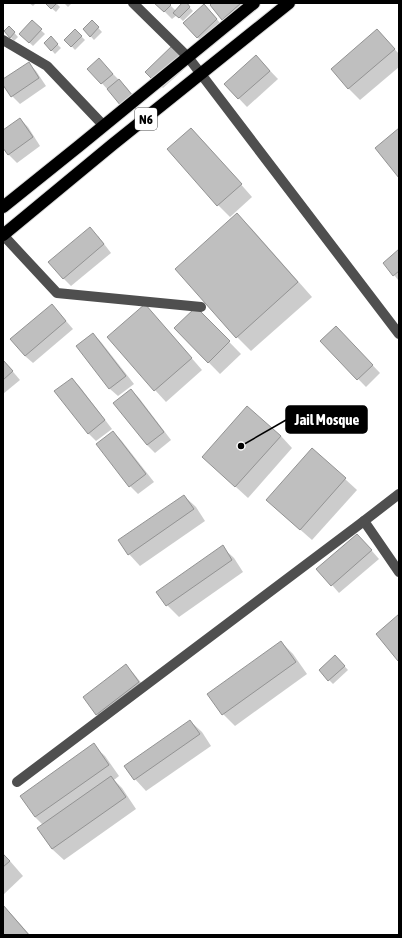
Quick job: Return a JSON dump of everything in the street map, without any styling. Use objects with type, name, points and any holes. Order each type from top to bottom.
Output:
[{"type":"highway","name":"N6","points":[[3,207],[254,3]]},
{"type":"highway","name":"N6","points":[[3,235],[112,145],[290,3]]},
{"type":"street","points":[[133,3],[188,58],[399,334]]},
{"type":"street","points":[[3,40],[47,66],[104,126]]},
{"type":"street","points":[[3,235],[57,294],[201,307]]},
{"type":"street","points":[[17,782],[399,494]]},
{"type":"street","points":[[364,521],[399,572]]},
{"type":"building","points":[[45,3],[57,3],[51,9]]},
{"type":"building","points":[[154,3],[169,3],[171,5],[164,12]]},
{"type":"building","points":[[182,3],[187,3],[190,7],[179,18],[173,13]]},
{"type":"building","points":[[212,3],[241,3],[222,20],[210,5]]},
{"type":"building","points":[[204,4],[217,19],[197,38],[183,23]]},
{"type":"building","points":[[32,20],[42,29],[29,43],[19,34]]},
{"type":"building","points":[[92,20],[99,27],[90,37],[83,29]]},
{"type":"building","points":[[9,26],[15,32],[10,38],[4,31]]},
{"type":"building","points":[[75,29],[82,36],[71,47],[64,40]]},
{"type":"building","points":[[377,29],[395,49],[348,89],[331,69]]},
{"type":"building","points":[[51,36],[58,44],[51,51],[44,43]]},
{"type":"building","points":[[175,43],[184,53],[154,81],[145,72]]},
{"type":"building","points":[[256,55],[270,71],[238,99],[224,84]]},
{"type":"building","points":[[99,58],[113,74],[101,84],[87,69]]},
{"type":"building","points":[[29,62],[39,78],[11,97],[3,85],[3,79]]},
{"type":"building","points":[[119,79],[133,96],[121,106],[107,89]]},
{"type":"building","points":[[20,118],[33,137],[8,155],[3,148],[3,130]]},
{"type":"building","points":[[191,128],[242,184],[217,206],[167,149]]},
{"type":"building","points":[[399,128],[399,178],[375,148]]},
{"type":"building","points":[[237,213],[298,282],[236,338],[175,269]]},
{"type":"building","points":[[90,227],[104,244],[63,279],[48,262]]},
{"type":"building","points":[[399,249],[399,271],[393,276],[383,263]]},
{"type":"building","points":[[52,304],[66,321],[25,356],[10,339]]},
{"type":"building","points":[[145,304],[192,358],[154,391],[107,337]]},
{"type":"building","points":[[196,307],[230,341],[208,363],[174,328]]},
{"type":"building","points":[[336,326],[373,365],[357,380],[320,341]]},
{"type":"building","points":[[93,333],[126,376],[109,389],[76,346]]},
{"type":"building","points":[[3,360],[13,371],[3,380]]},
{"type":"building","points":[[72,378],[105,420],[88,434],[54,391]]},
{"type":"building","points":[[131,389],[164,432],[147,445],[113,403]]},
{"type":"building","points":[[247,406],[281,436],[235,487],[202,457]]},
{"type":"building","points":[[113,431],[146,474],[129,487],[96,444]]},
{"type":"building","points":[[312,448],[346,478],[300,530],[266,500]]},
{"type":"building","points":[[184,495],[194,509],[128,555],[118,540]]},
{"type":"building","points":[[357,534],[372,550],[331,586],[316,569]]},
{"type":"building","points":[[223,545],[232,560],[166,606],[156,592]]},
{"type":"building","points":[[399,614],[399,661],[398,661],[376,634]]},
{"type":"building","points":[[281,641],[296,662],[222,715],[207,694]]},
{"type":"building","points":[[335,655],[345,666],[328,681],[319,670]]},
{"type":"building","points":[[126,664],[139,682],[96,715],[83,697]]},
{"type":"building","points":[[190,720],[200,734],[134,780],[124,766]]},
{"type":"building","points":[[94,743],[109,765],[35,817],[20,796]]},
{"type":"building","points":[[111,776],[126,797],[52,849],[37,828]]},
{"type":"building","points":[[3,854],[10,861],[3,867]]},
{"type":"building","points":[[3,905],[29,935],[3,935]]},
{"type":"place","name":"Jail Mosque","points":[[241,446]]}]
